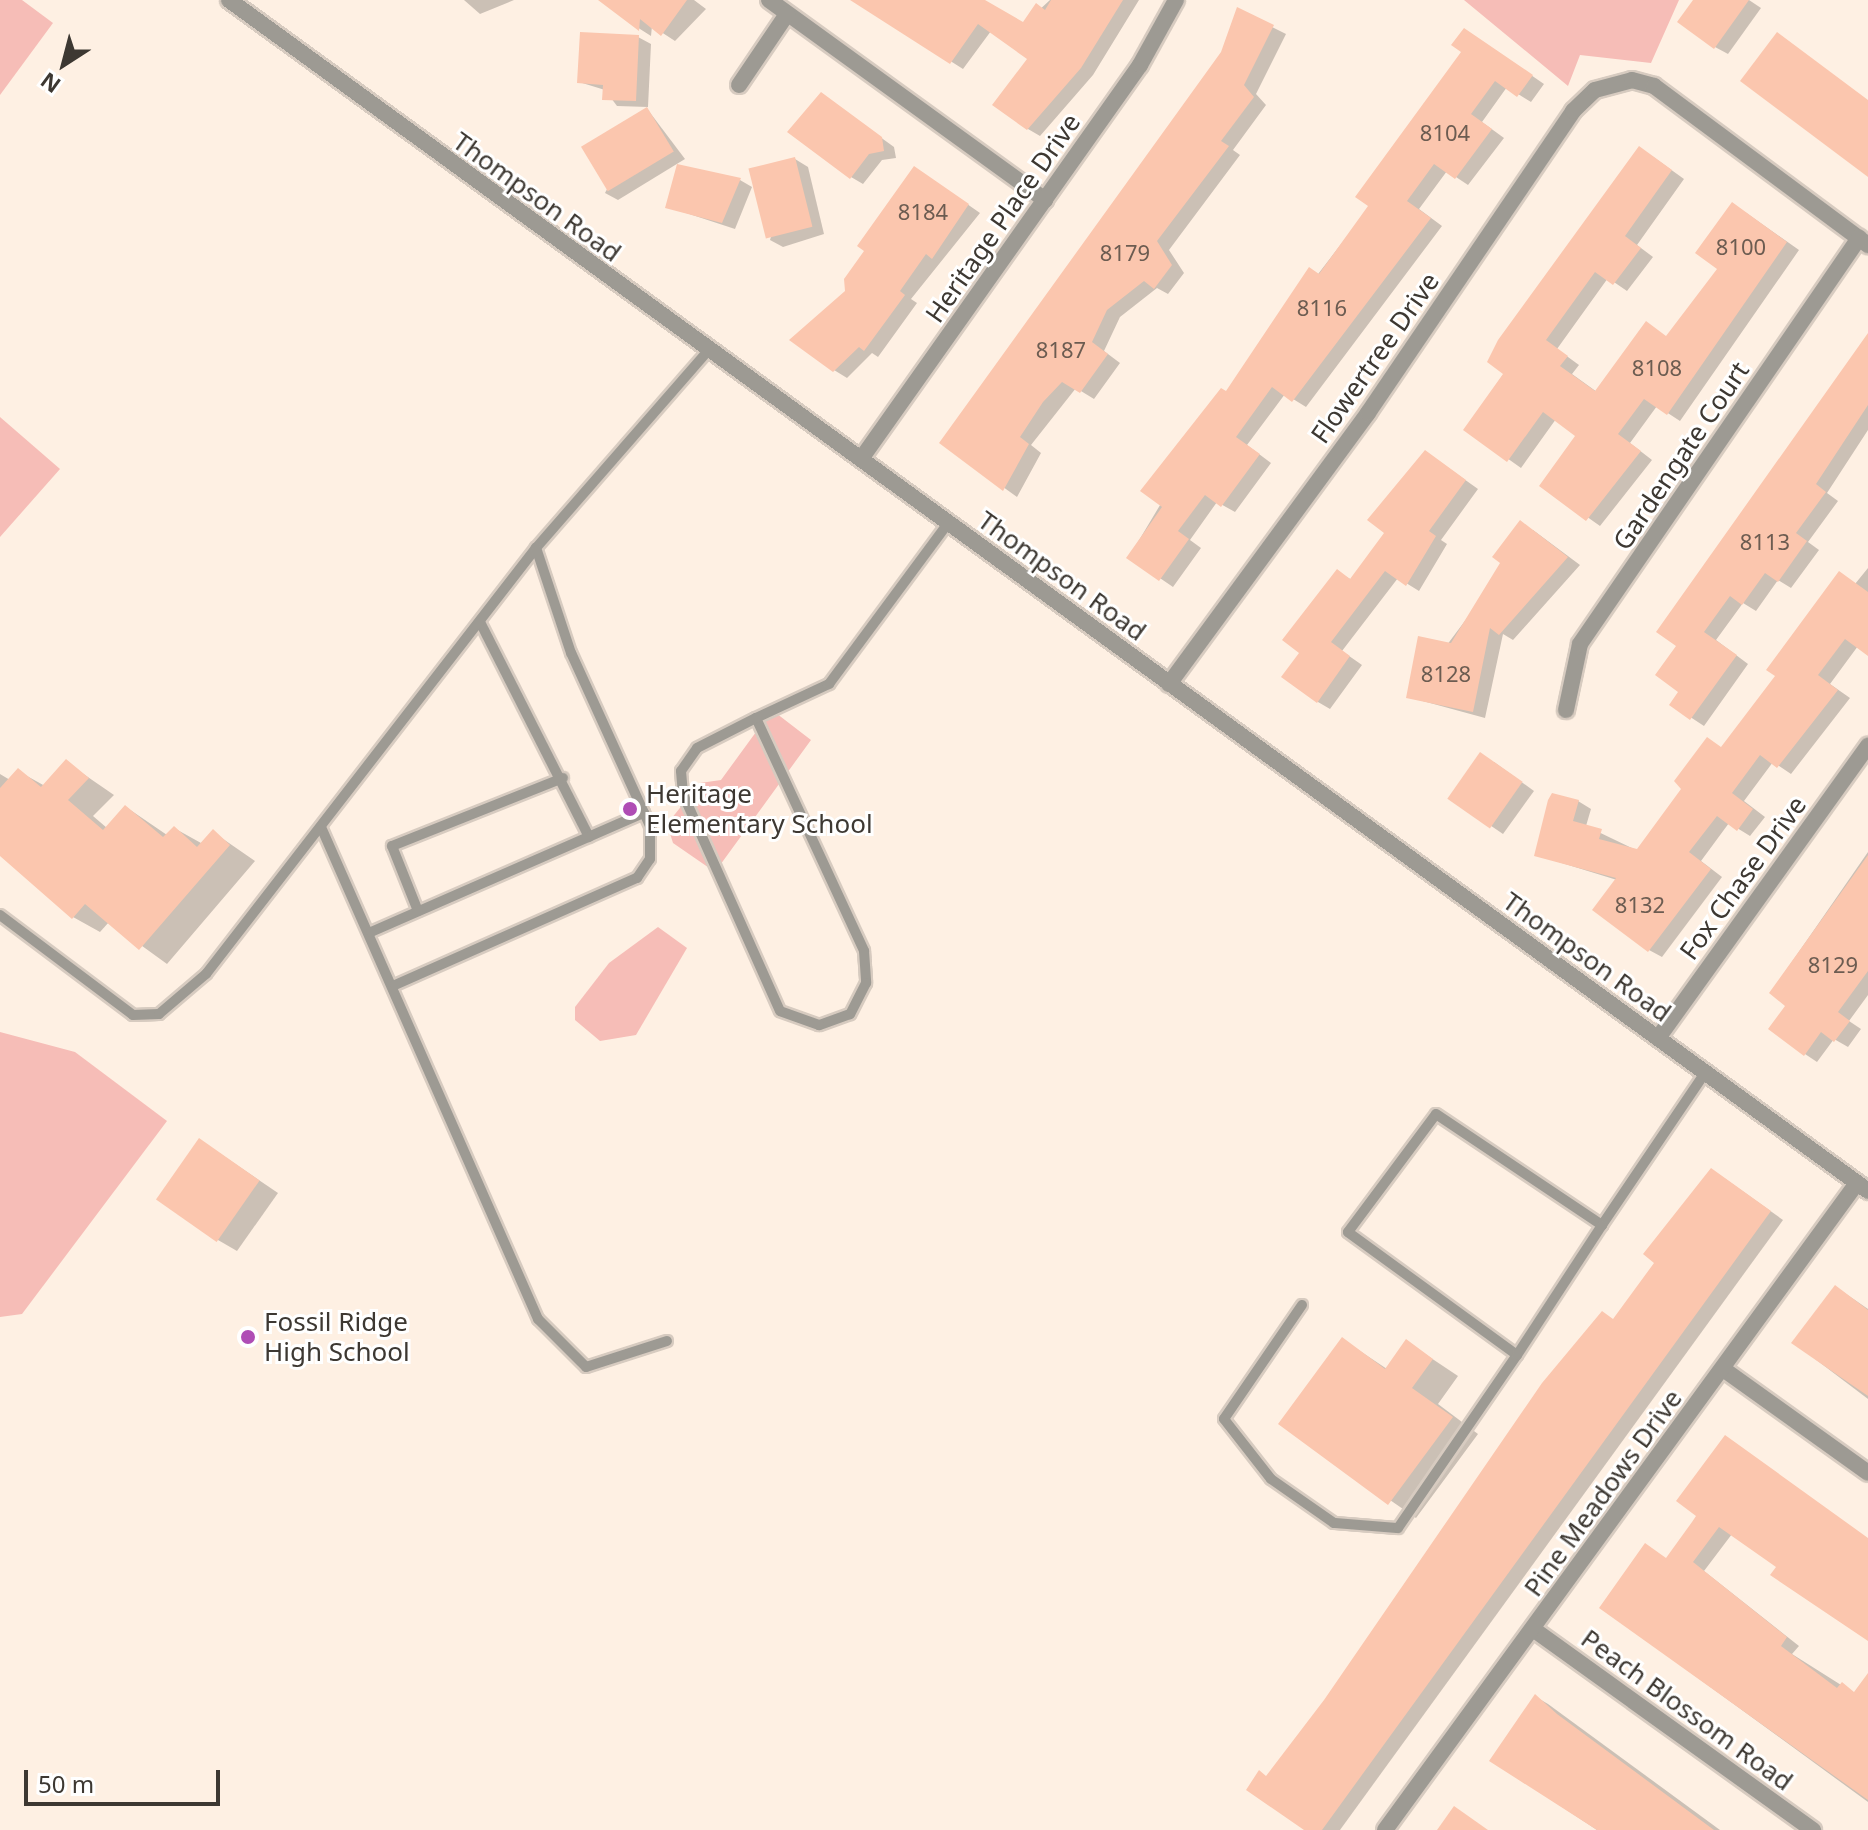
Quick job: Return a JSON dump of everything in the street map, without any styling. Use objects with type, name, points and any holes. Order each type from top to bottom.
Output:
[{"type":"street","name":"Thompson Road","points":[[229,0],[1862,1187]]},
{"type":"street","points":[[769,0],[1045,200]]},
{"type":"street","name":"Heritage Place Drive","points":[[861,459],[1045,200],[1176,0]]},
{"type":"street","points":[[739,85],[787,14]]},
{"type":"street","name":"Flowertree Drive","points":[[1169,684],[1368,413],[1573,111],[1595,90],[1632,80],[1654,86],[1863,242]]},
{"type":"street","name":"Gardengate Court","points":[[1566,710],[1580,644],[1863,242]]},
{"type":"street","name":"Fox Chase Drive","points":[[1658,1038],[1868,746]]},
{"type":"street","name":"Pine Meadows Drive","points":[[1385,1830],[1723,1369],[1862,1187]]},
{"type":"street","points":[[1723,1369],[1868,1473]]},
{"type":"street","name":"Peach Blossom Road","points":[[1533,1629],[1813,1830]]},
{"type":"lane","points":[[0,915],[133,1015],[159,1014],[206,974],[536,548],[708,351]]},
{"type":"lane","points":[[756,718],[864,951],[866,983],[850,1014],[819,1025],[780,1011],[683,794],[681,771],[697,748],[756,718],[829,684],[948,523]]},
{"type":"lane","points":[[395,985],[637,878],[650,859],[644,813],[571,653],[536,548]]},
{"type":"lane","points":[[480,622],[563,778],[589,837]]},
{"type":"lane","points":[[418,911],[392,846],[563,778]]},
{"type":"lane","points":[[371,932],[644,813]]},
{"type":"lane","points":[[321,827],[395,985],[538,1319],[586,1367],[667,1341]]},
{"type":"lane","points":[[1302,1305],[1224,1419],[1271,1479],[1334,1523],[1398,1528],[1705,1073]]},
{"type":"lane","points":[[1517,1355],[1348,1232],[1436,1114],[1602,1225]]},
{"type":"shaded area","points":[[0,0],[22,0],[53,23],[0,95]]},
{"type":"shaded area","points":[[1464,0],[1679,0],[1651,63],[1580,55],[1568,86]]},
{"type":"shaded area","points":[[0,417],[60,469],[0,537]]},
{"type":"shaded area","points":[[772,710],[811,740],[715,872],[673,843],[667,824],[700,783],[721,780]]},
{"type":"shaded area","points":[[658,927],[687,948],[636,1035],[600,1041],[575,1020],[575,1007],[609,963]]},
{"type":"shaded area","points":[[0,1032],[75,1052],[167,1121],[22,1314],[0,1317]]},
{"type":"building","points":[[598,0],[687,0],[661,36],[640,19],[639,31]]},
{"type":"building","points":[[850,0],[985,0],[1023,22],[1036,3],[1045,10],[1051,0],[1123,0],[1081,68],[1027,130],[992,105],[1027,59],[978,24],[950,64]]},
{"type":"building","points":[[1693,0],[1749,0],[1714,49],[1677,22]]},
{"type":"building","points":[[1237,7],[1274,25],[1244,85],[1254,97],[1221,141],[1229,146],[1157,241],[1172,265],[1154,289],[1144,281],[1107,310],[1092,342],[1108,354],[1080,393],[1062,382],[1043,402],[1020,437],[1029,444],[1003,491],[939,443],[1221,52]]},
{"type":"building","points":[[1464,28],[1533,75],[1517,97],[1495,81],[1471,114],[1492,129],[1455,179],[1434,164],[1407,201],[1431,218],[1292,402],[1272,387],[1236,437],[1260,454],[1221,507],[1205,495],[1178,531],[1189,539],[1159,581],[1126,558],[1162,507],[1140,491],[1221,388],[1226,391],[1309,267],[1319,274],[1368,206],[1355,197],[1461,52],[1451,45]]},
{"type":"building","points":[[580,32],[639,35],[636,101],[602,100],[603,85],[577,83]]},
{"type":"building","points":[[1777,32],[1868,100],[1868,177],[1740,81]]},
{"type":"building","points":[[821,92],[882,137],[884,151],[869,154],[850,179],[787,132]]},
{"type":"building","points":[[647,107],[674,152],[608,191],[581,147]]},
{"type":"building","points":[[1639,146],[1672,170],[1625,236],[1641,248],[1613,285],[1595,272],[1546,340],[1568,356],[1560,366],[1595,391],[1646,321],[1666,336],[1717,269],[1695,253],[1732,202],[1787,242],[1667,415],[1644,399],[1618,434],[1641,451],[1586,521],[1539,486],[1575,436],[1543,412],[1507,462],[1463,430],[1503,374],[1487,362],[1498,340]]},
{"type":"building","points":[[795,157],[812,227],[766,238],[748,169]]},
{"type":"building","points":[[677,164],[741,178],[722,223],[665,208]]},
{"type":"building","points":[[914,166],[969,204],[932,259],[926,254],[900,291],[905,295],[864,351],[859,347],[833,372],[789,340],[845,291],[844,279],[864,251],[857,246]]},
{"type":"building","points":[[1868,333],[1868,405],[1816,484],[1826,492],[1796,533],[1807,541],[1778,582],[1765,573],[1742,605],[1730,596],[1704,632],[1737,655],[1690,720],[1669,705],[1678,692],[1655,675],[1676,646],[1656,632]]},
{"type":"building","points":[[1425,450],[1466,480],[1429,531],[1436,536],[1406,586],[1385,571],[1331,642],[1350,656],[1317,703],[1281,677],[1299,653],[1282,640],[1337,569],[1350,579],[1384,533],[1367,520]]},
{"type":"building","points":[[1520,520],[1568,557],[1499,635],[1490,628],[1473,712],[1406,698],[1418,636],[1451,643],[1500,563],[1492,557]]},
{"type":"building","points":[[1839,571],[1868,592],[1868,656],[1845,639],[1818,675],[1838,690],[1777,768],[1760,755],[1732,793],[1753,809],[1737,831],[1717,816],[1689,852],[1711,869],[1648,952],[1592,910],[1616,878],[1534,856],[1548,800],[1552,793],[1579,800],[1573,821],[1602,829],[1599,839],[1637,849],[1681,789],[1674,781],[1707,737],[1721,747],[1775,676],[1766,670]]},
{"type":"building","points":[[1480,752],[1523,782],[1490,829],[1447,799]]},
{"type":"building","points":[[66,759],[89,778],[68,800],[103,830],[125,805],[163,837],[174,826],[197,847],[213,829],[230,845],[139,950],[85,904],[72,919],[0,856],[0,788],[18,768],[41,787]]},
{"type":"building","points":[[1868,855],[1868,971],[1838,1012],[1850,1021],[1834,1042],[1821,1032],[1804,1056],[1768,1029],[1785,1006],[1769,993]]},
{"type":"building","points":[[199,1138],[260,1180],[217,1242],[156,1199]]},
{"type":"building","points":[[1711,1168],[1771,1211],[1322,1830],[1304,1830],[1246,1790],[1259,1770],[1266,1776],[1324,1700],[1542,1383],[1602,1311],[1613,1319],[1654,1263],[1643,1254]]},
{"type":"building","points":[[1835,1285],[1868,1310],[1868,1396],[1791,1343]]},
{"type":"building","points":[[1342,1337],[1385,1369],[1406,1339],[1433,1359],[1412,1388],[1453,1417],[1388,1505],[1278,1424]]},
{"type":"building","points":[[1725,1435],[1868,1538],[1868,1641],[1770,1575],[1776,1567],[1719,1527],[1693,1562],[1787,1637],[1781,1646],[1837,1688],[1842,1682],[1854,1692],[1868,1673],[1868,1800],[1599,1608],[1645,1543],[1666,1558],[1696,1516],[1676,1501]]},
{"type":"building","points":[[1535,1694],[1557,1714],[1714,1830],[1597,1830],[1489,1761]]},
{"type":"building","points":[[1454,1806],[1488,1830],[1437,1830]]},
{"type":"place","name":"Heritage Elementary School","points":[[630,809]]},
{"type":"place","name":"Fossil Ridge High School","points":[[248,1337]]}]
